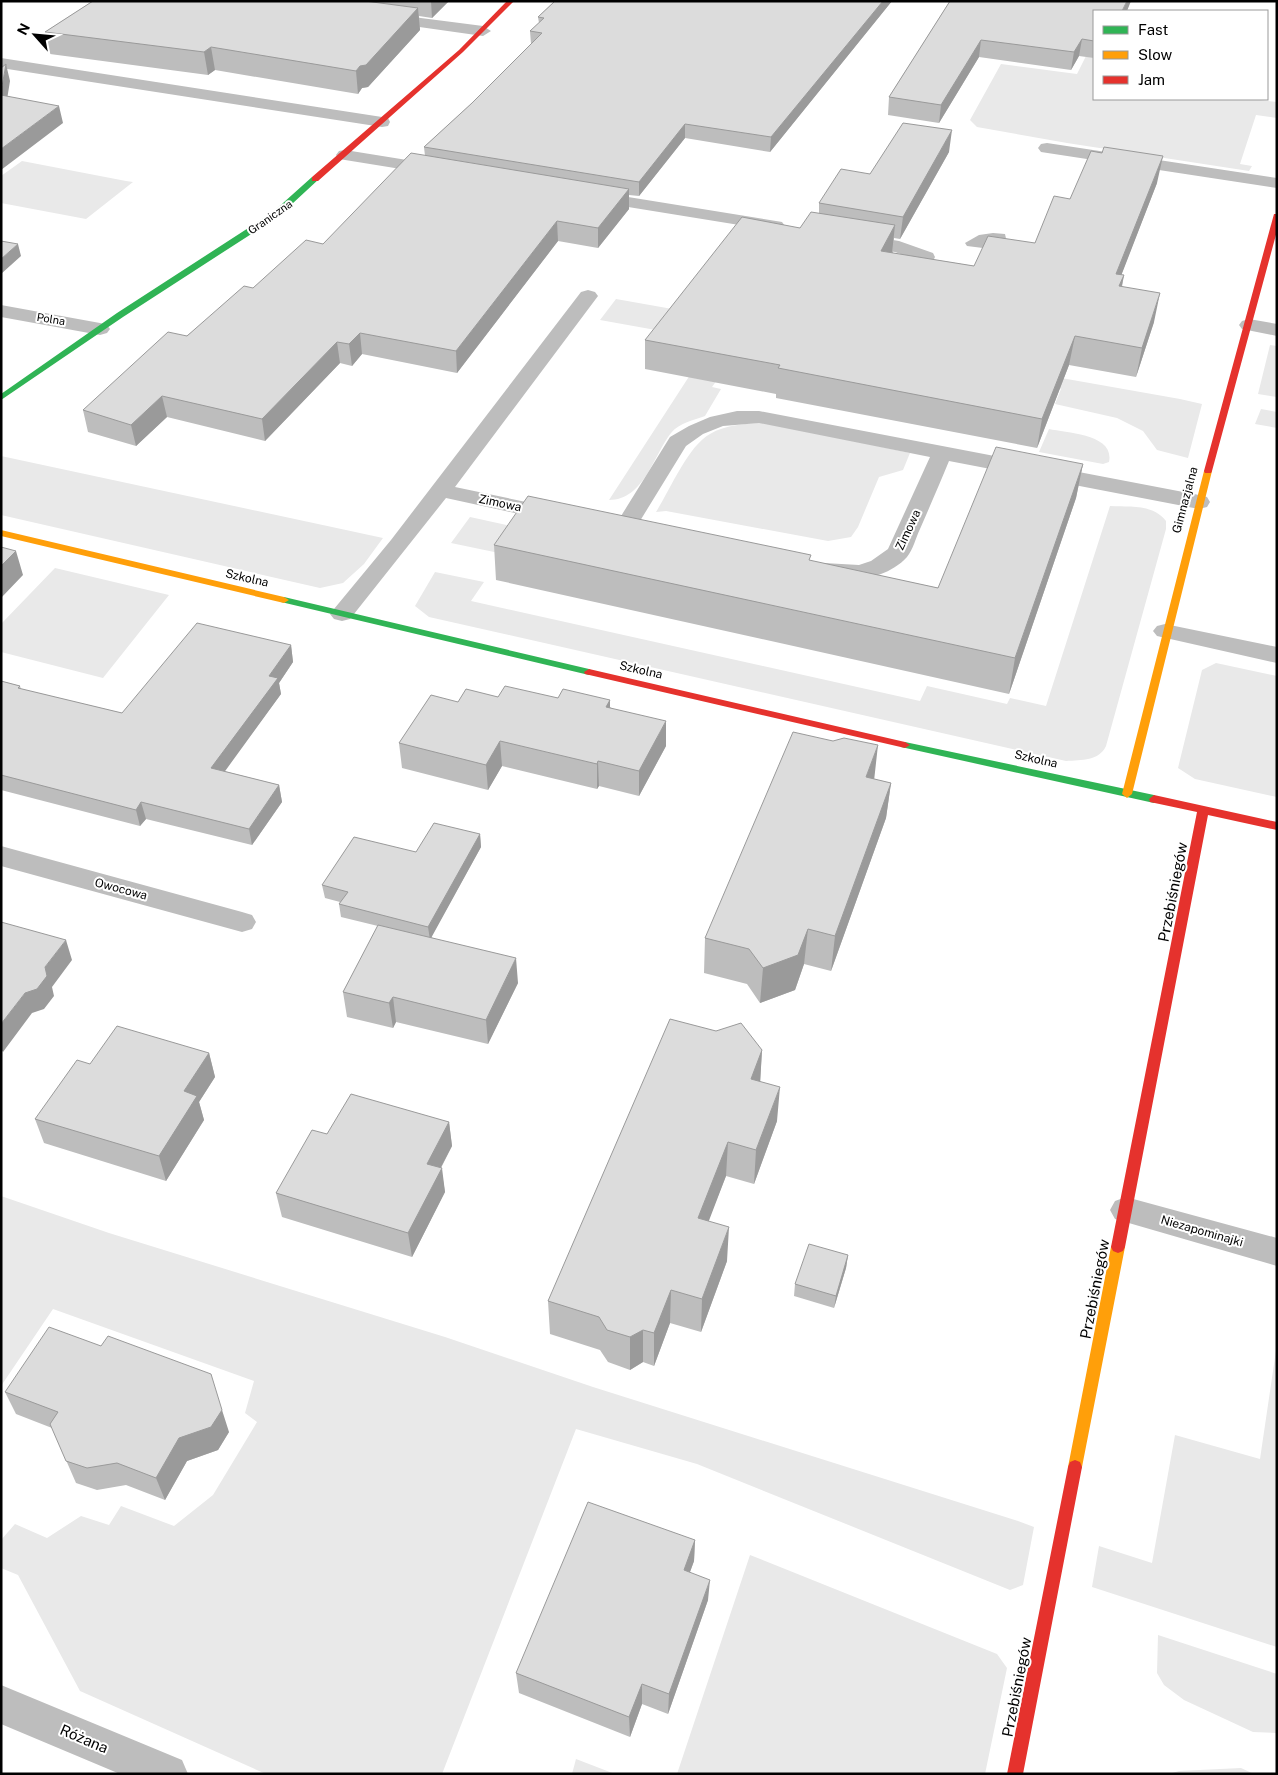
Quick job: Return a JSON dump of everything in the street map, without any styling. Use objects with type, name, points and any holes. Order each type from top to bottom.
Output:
[{"type":"street","name":"Graniczna","points":[[1,398],[100,329],[276,214],[382,122],[482,31],[511,1]]},
{"type":"street","points":[[369,17],[482,31]]},
{"type":"street","points":[[1,63],[382,122]]},
{"type":"street","points":[[1047,148],[1277,183]]},
{"type":"street","points":[[345,155],[459,174]]},
{"type":"street","points":[[575,193],[791,229]]},
{"type":"street","name":"Gimnazjalna","points":[[1128,794],[1165,631],[1277,216]]},
{"type":"street","points":[[844,238],[899,247],[926,257]]},
{"type":"street","points":[[342,614],[440,490],[588,296]]},
{"type":"street","name":"Polna","points":[[1,311],[100,329]]},
{"type":"street","points":[[1249,325],[1277,330]]},
{"type":"street","points":[[624,529],[678,442],[696,430],[717,421],[737,417],[759,417],[1199,502]]},
{"type":"street","name":"Zimowa","points":[[807,566],[848,574],[879,566],[890,560],[898,553],[942,453]]},
{"type":"street","name":"Zimowa","points":[[440,490],[577,519]]},
{"type":"street","name":"Szkolna","points":[[1,534],[769,715],[1277,826]]},
{"type":"street","points":[[1165,631],[1277,655]]},
{"type":"street","name":"Przebiśniegów","points":[[1015,1774],[1203,811]]},
{"type":"street","name":"Owocowa","points":[[1,856],[242,922]]},
{"type":"street","name":"Niezapominajki","points":[[1126,1210],[1277,1252]]},
{"type":"street","name":"Różana","points":[[1,1704],[168,1774]]},
{"type":"shaded area","points":[[1091,46],[1093,47],[1093,100],[1261,100],[1277,102],[1277,118],[1256,115],[1240,164],[1252,166],[1249,171],[977,127],[970,120],[1001,64],[1077,74]]},
{"type":"shaded area","points":[[22,161],[133,182],[86,219],[1,203],[1,176]]},
{"type":"shaded area","points":[[1005,234],[1007,243],[999,250],[967,246],[965,243],[979,235]]},
{"type":"shaded area","points":[[616,299],[1202,404],[1188,458],[1157,450],[1143,431],[1117,418],[1055,404],[1061,389],[688,321],[678,334],[600,320]]},
{"type":"shaded area","points":[[1270,345],[1277,346],[1277,397],[1258,394]]},
{"type":"shaded area","points":[[690,375],[717,380],[712,387],[721,389],[705,416],[687,422],[674,430],[639,485],[631,493],[621,498],[609,500]]},
{"type":"shaded area","points":[[1261,409],[1277,412],[1277,428],[1255,424]]},
{"type":"shaded area","points":[[766,422],[910,453],[903,470],[879,477],[858,527],[851,537],[828,541],[666,511],[656,512],[687,458],[702,440],[723,428]]},
{"type":"shaded area","points":[[1049,429],[1088,436],[1097,440],[1105,446],[1109,453],[1109,462],[1103,464],[1039,452]]},
{"type":"shaded area","points":[[1,456],[383,538],[364,564],[343,583],[320,588],[1,515]]},
{"type":"shaded area","points":[[1110,506],[1148,509],[1166,521],[1166,529],[1106,746],[1099,755],[1084,760],[1066,761],[429,617],[415,606],[435,572],[484,582],[471,601],[920,701],[927,686],[1007,704],[1010,698],[1046,706]]},
{"type":"shaded area","points":[[470,517],[516,527],[499,553],[451,543]]},
{"type":"shaded area","points":[[55,568],[169,595],[103,678],[1,652],[1,624]]},
{"type":"shaded area","points":[[1216,663],[1277,676],[1277,797],[1195,779],[1178,768],[1202,670]]},
{"type":"shaded area","points":[[1,1196],[109,1233],[445,1337],[593,1387],[1034,1527],[1023,1585],[1010,1590],[697,1464],[576,1429],[442,1774],[266,1774],[80,1691],[18,1575],[1,1568],[1,1540],[15,1524],[47,1538],[81,1516],[109,1525],[121,1506],[174,1526],[213,1495],[257,1422],[245,1413],[254,1381],[53,1309],[1,1386]]},
{"type":"shaded area","points":[[1277,1344],[1277,1647],[1092,1587],[1099,1546],[1152,1563],[1175,1435],[1260,1459]]},
{"type":"shaded area","points":[[750,1555],[997,1654],[1007,1668],[985,1774],[677,1774]]},
{"type":"shaded area","points":[[1158,1635],[1277,1674],[1277,1733],[1253,1732],[1184,1700],[1164,1685],[1157,1673]]},
{"type":"shaded area","points":[[576,1759],[615,1774],[572,1774]]},
{"type":"shaded area","points":[[1241,1768],[1254,1774],[1169,1774],[1179,1771]]},
{"type":"building","points":[[93,1],[365,1],[418,8],[366,65],[360,66],[356,71],[211,47],[204,52],[45,32]]},
{"type":"building","points":[[555,1],[883,1],[771,137],[685,124],[639,182],[424,147],[472,103],[542,33],[530,31],[544,18],[538,17]]},
{"type":"building","points":[[950,1],[1127,1],[1122,10],[1093,10],[1093,41],[1082,39],[1074,52],[981,40],[941,105],[889,97]]},
{"type":"building","points":[[6,64],[1,92],[1,68]]},
{"type":"building","points":[[1,95],[59,106],[1,149]]},
{"type":"building","points":[[903,123],[952,130],[903,217],[819,203],[841,169],[870,174]]},
{"type":"building","points":[[1104,147],[1163,156],[1116,274],[1124,275],[1119,286],[1160,293],[1142,348],[1075,336],[1042,419],[778,368],[780,365],[645,340],[742,217],[800,228],[811,212],[895,225],[881,251],[974,266],[988,236],[1035,243],[1054,196],[1070,199],[1091,151],[1102,153]]},
{"type":"building","points":[[411,153],[629,189],[598,228],[557,221],[456,351],[360,333],[349,344],[337,342],[262,419],[162,396],[131,425],[83,410],[168,332],[187,336],[244,286],[253,288],[306,240],[323,244]]},
{"type":"building","points":[[1,241],[18,244],[1,259]]},
{"type":"building","points":[[996,447],[1083,464],[1015,658],[494,545],[528,496],[811,555],[809,560],[938,588]]},
{"type":"building","points":[[1,547],[16,551],[1,566]]},
{"type":"building","points":[[197,623],[291,645],[269,676],[278,678],[211,768],[279,785],[249,829],[141,802],[136,810],[1,775],[1,681],[20,686],[18,688],[122,713]]},
{"type":"building","points":[[505,686],[558,698],[563,689],[610,700],[606,707],[666,721],[639,771],[598,761],[597,764],[500,741],[486,765],[399,743],[431,695],[458,702],[466,689],[498,697]]},
{"type":"building","points":[[793,732],[833,741],[844,738],[878,745],[866,777],[891,783],[835,936],[808,929],[798,955],[763,968],[749,949],[705,938]]},
{"type":"building","points":[[434,823],[480,834],[428,927],[339,904],[348,892],[322,885],[354,837],[416,852]]},
{"type":"building","points":[[1,922],[66,940],[45,967],[47,976],[37,989],[25,993],[1,1024]]},
{"type":"building","points":[[378,925],[516,958],[486,1020],[393,997],[389,1003],[343,992]]},
{"type":"building","points":[[670,1019],[716,1031],[741,1023],[762,1050],[751,1079],[780,1087],[756,1150],[728,1142],[698,1218],[729,1227],[702,1299],[671,1290],[654,1333],[643,1330],[630,1337],[607,1330],[599,1317],[548,1301]]},
{"type":"building","points":[[117,1026],[209,1053],[184,1091],[197,1096],[159,1156],[35,1119],[77,1060],[90,1064]]},
{"type":"building","points":[[351,1094],[449,1122],[427,1164],[442,1168],[408,1233],[276,1193],[312,1130],[327,1134]]},
{"type":"building","points":[[809,1244],[848,1255],[836,1296],[795,1284]]},
{"type":"building","points":[[49,1327],[101,1346],[108,1336],[211,1374],[222,1410],[211,1427],[179,1438],[156,1478],[117,1463],[87,1468],[66,1461],[50,1424],[58,1412],[5,1392]]},
{"type":"building","points":[[588,1502],[695,1540],[684,1570],[710,1580],[669,1694],[642,1684],[629,1717],[516,1673]]},
{"type":"traffic: fast","points":[[1,398],[120,315],[276,214],[315,179]]},
{"type":"traffic: fast","points":[[284,600],[589,672]]},
{"type":"traffic: fast","points":[[905,745],[1154,799]]},
{"type":"traffic: slow","points":[[1127,794],[1208,471]]},
{"type":"traffic: slow","points":[[1,533],[284,600]]},
{"type":"traffic: slow","points":[[1075,1467],[1118,1247]]},
{"type":"traffic: jam","points":[[315,179],[461,51],[511,1]]},
{"type":"traffic: jam","points":[[1208,471],[1277,216]]},
{"type":"traffic: jam","points":[[589,672],[905,745]]},
{"type":"traffic: jam","points":[[1154,799],[1277,826]]},
{"type":"traffic: jam","points":[[1118,1247],[1203,811]]},
{"type":"traffic: jam","points":[[1015,1774],[1075,1467]]}]
